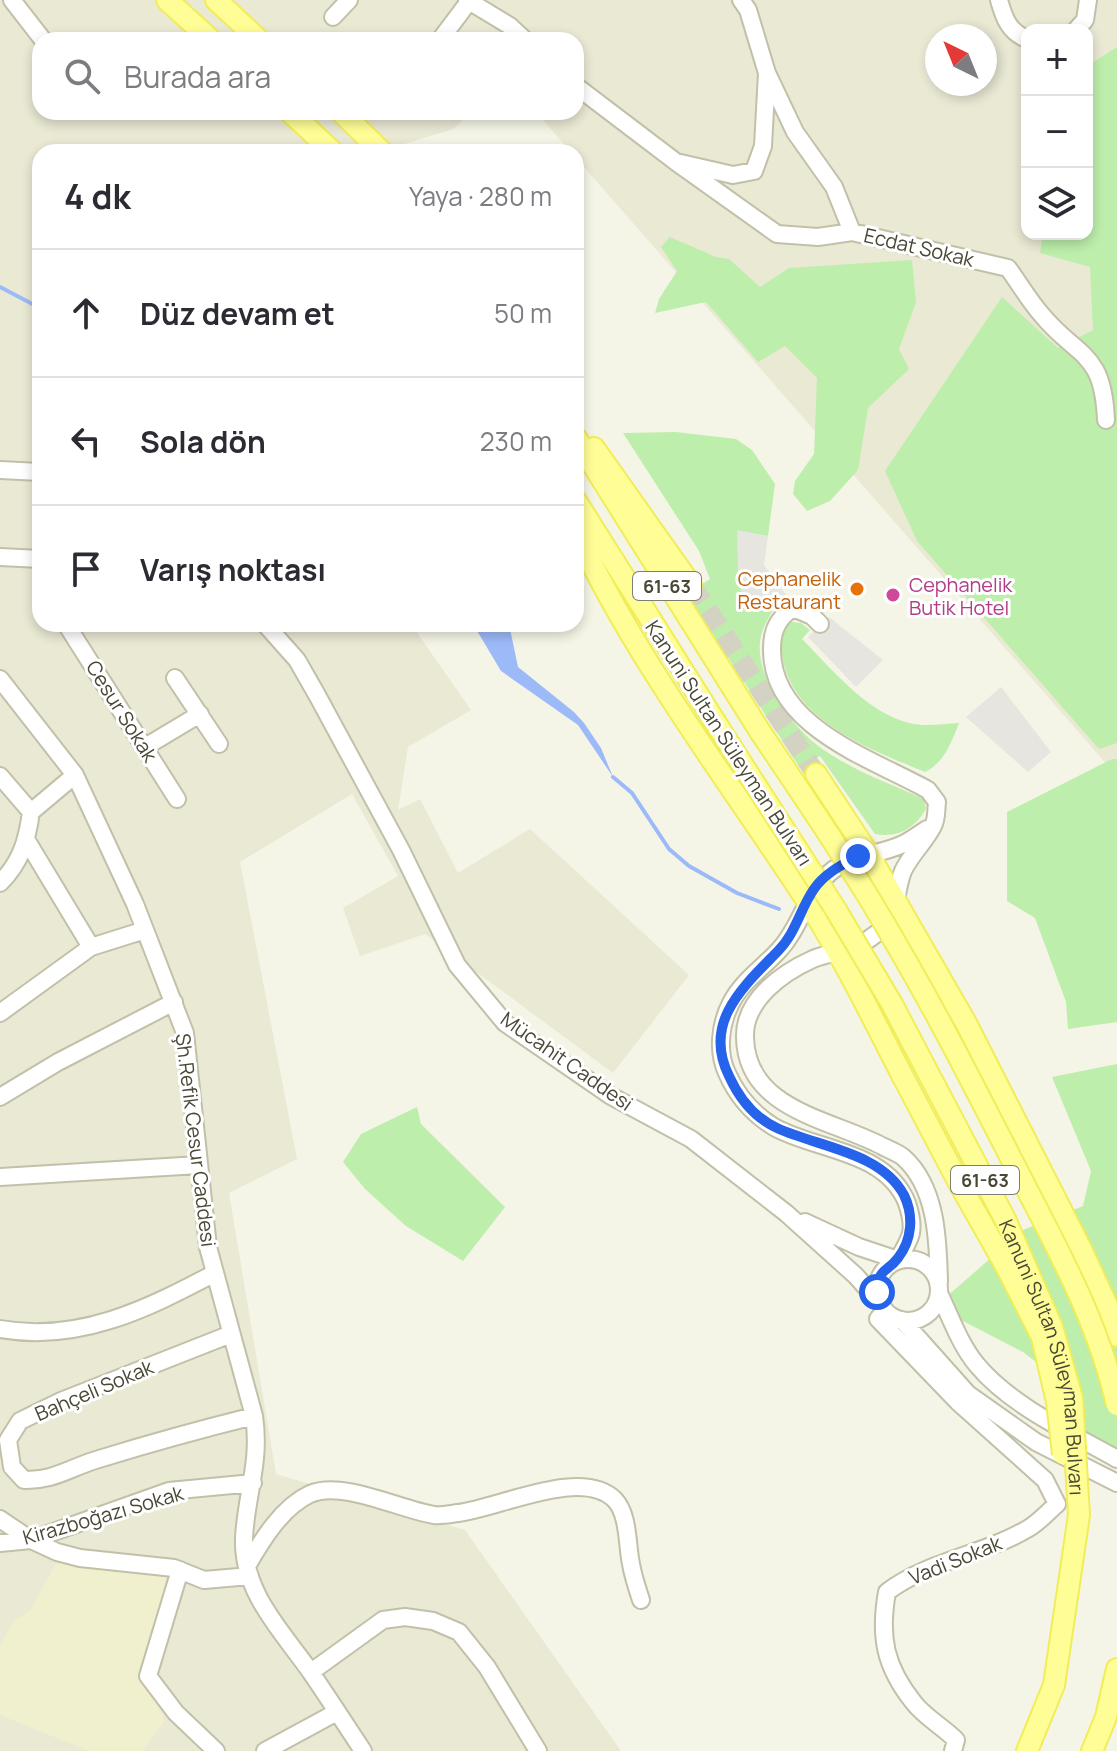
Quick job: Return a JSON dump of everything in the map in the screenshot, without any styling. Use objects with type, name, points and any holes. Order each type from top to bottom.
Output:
[{"type":"main road","points":[[167,0],[202,32]]},
{"type":"main road","points":[[216,0],[250,32]]},
{"type":"main road","points":[[299,120],[324,144]]},
{"type":"main road","points":[[349,120],[374,144]]},
{"type":"main road","name":"61-63","points":[[584,434],[616,475],[691,585]]},
{"type":"main road","name":"Kanuni Sultan Süleyman Bulvarı","points":[[584,451],[866,894],[949,1037],[1077,1288],[1098,1338],[1117,1405]]},
{"type":"main road","name":"Kanuni Sultan Süleyman Bulvarı","points":[[584,514],[836,910],[892,1004],[1005,1219],[1052,1327],[1072,1398],[1079,1515],[1054,1685],[1027,1751]]},
{"type":"main road","name":"61-63","points":[[584,549],[598,578],[690,730],[840,954],[1042,1337],[1057,1402],[1068,1506],[1067,1600]]},
{"type":"main road","name":"61-63","points":[[816,774],[868,853],[966,1023],[1080,1247],[1110,1312],[1117,1336]]},
{"type":"main road","points":[[1092,1751],[1106,1717],[1117,1669]]},
{"type":"street","points":[[12,0],[37,32]]},
{"type":"street","points":[[333,17],[349,0]]},
{"type":"street","points":[[446,32],[468,0],[516,32]]},
{"type":"street","name":"Ecdat Sokak","points":[[741,0],[748,10],[767,73],[795,132],[834,187],[852,232],[1008,268],[1040,314],[1082,351],[1097,369],[1105,396],[1106,420]]},
{"type":"street","points":[[999,0],[1004,18],[1016,35],[1021,37]]},
{"type":"street","points":[[1081,24],[1085,20],[1088,0]]},
{"type":"street","points":[[676,162],[733,175],[754,171],[763,146],[767,73]]},
{"type":"street","points":[[584,92],[777,234],[818,237],[852,232]]},
{"type":"street","points":[[0,470],[32,472]]},
{"type":"street","points":[[0,557],[32,559]]},
{"type":"street","points":[[820,624],[812,616],[793,608],[782,616],[772,634],[772,660],[782,693],[835,743],[928,790],[937,802],[935,824],[903,872],[890,921],[867,941],[840,954],[815,958],[770,985],[751,1009],[745,1035],[748,1061],[761,1086],[782,1102],[867,1138],[903,1157],[924,1185],[938,1233],[939,1288],[931,1312],[912,1321],[902,1320]]},
{"type":"street","name":"Cesur Sokak","points":[[71,632],[177,799]]},
{"type":"street","name":"Mücahit Caddesi","points":[[272,632],[297,660],[310,683],[401,850],[457,965],[505,1023],[611,1096],[691,1139],[786,1213],[856,1276],[882,1306],[878,1319],[958,1402],[1045,1480],[1057,1504]]},
{"type":"street","points":[[175,678],[219,744]]},
{"type":"street","name":"Şh.Refik Cesur Caddesi","points":[[0,679],[75,775],[145,930],[185,1033],[208,1247],[254,1416],[258,1442],[244,1539],[249,1571],[261,1603],[363,1751]]},
{"type":"street","points":[[145,747],[200,714]]},
{"type":"street","points":[[0,883],[15,868],[27,841],[31,812],[75,775]]},
{"type":"street","points":[[0,776],[31,812]]},
{"type":"street","points":[[935,824],[901,845],[868,853],[833,870],[814,889],[795,930],[782,948],[748,979],[731,1003],[722,1029],[721,1052],[725,1069],[736,1092],[775,1128],[860,1159],[884,1173],[903,1193],[911,1214],[911,1233],[898,1260],[882,1273],[878,1282],[882,1306],[902,1320],[968,1394],[1036,1442],[1117,1483]]},
{"type":"street","points":[[27,841],[91,947]]},
{"type":"street","points":[[0,1013],[91,947],[145,930]]},
{"type":"street","points":[[0,1097],[58,1062],[174,1002]]},
{"type":"street","points":[[0,1177],[199,1165]]},
{"type":"street","points":[[786,1213],[859,1247],[898,1260],[918,1260],[928,1265],[953,1324],[977,1365],[1026,1408],[1117,1459]]},
{"type":"street","points":[[0,1329],[49,1333],[87,1328],[154,1305],[215,1273]]},
{"type":"street","name":"Bahçeli Sokak","points":[[231,1334],[61,1401],[20,1421],[8,1440],[12,1467],[24,1480],[43,1481],[85,1463],[254,1416]]},
{"type":"street","name":"Kirazboğazı Sokak","points":[[0,1543],[31,1540],[169,1491],[253,1483]]},
{"type":"street","points":[[0,1519],[31,1540],[57,1552],[80,1558],[180,1570],[204,1580],[249,1571],[260,1542],[282,1516],[309,1495],[329,1489],[348,1491],[437,1515],[473,1511],[527,1494],[578,1487],[604,1493],[617,1502],[641,1600]]},
{"type":"street","name":"Vadi Sokak","points":[[953,1751],[956,1740],[915,1704],[887,1659],[883,1635],[887,1592],[901,1582],[961,1555],[1032,1527],[1057,1504]]},
{"type":"street","points":[[180,1570],[148,1676],[176,1713],[216,1751]]},
{"type":"street","points":[[311,1672],[383,1620],[405,1617],[433,1621],[459,1632],[487,1667],[538,1751]]},
{"type":"street","points":[[265,1751],[337,1712]]},
{"type":"shaded area","points":[[0,0],[1117,0],[1117,776],[584,167],[584,144],[564,144],[543,120],[584,120],[584,32],[32,32],[32,120],[463,120],[453,129],[405,144],[32,144],[32,632],[417,632],[471,710],[408,747],[398,810],[420,799],[458,873],[530,829],[689,975],[613,1073],[425,934],[360,956],[343,908],[398,876],[352,794],[240,862],[297,1159],[229,1193],[276,1474],[465,1530],[621,1751],[0,1751]]},
{"type":"shaded area","points":[[737,530],[768,536],[764,565],[787,596],[779,609],[752,610],[742,593],[738,576]]},
{"type":"shaded area","points":[[829,617],[883,660],[856,687],[808,637]]},
{"type":"shaded area","points":[[1001,687],[1051,752],[1028,772],[966,717]]},
{"type":"shaded area","points":[[68,1561],[170,1574],[141,1674],[165,1721],[142,1751],[89,1751],[0,1715],[0,1647],[15,1620],[30,1611],[55,1565]]},
{"type":"green space","points":[[1117,47],[1117,743],[1099,749],[917,541],[885,471],[1002,297],[1058,348],[1093,330],[1090,267],[1040,253],[1042,240],[1093,240],[1093,62]]},
{"type":"green space","points":[[670,237],[716,257],[729,259],[760,287],[789,268],[912,260],[916,302],[899,349],[909,369],[868,408],[858,470],[830,501],[807,511],[793,494],[795,481],[814,454],[817,378],[785,346],[758,362],[706,302],[655,313],[659,299],[677,271],[661,247]]},
{"type":"green space","points":[[676,432],[736,439],[752,450],[775,484],[768,536],[738,531],[738,576],[752,609],[774,608],[761,638],[760,657],[764,672],[779,703],[812,741],[873,777],[924,799],[926,809],[905,830],[891,835],[875,834],[820,756],[800,768],[687,594],[710,579],[699,551],[623,433]]},
{"type":"green space","points":[[792,622],[801,623],[810,630],[802,639],[851,688],[878,709],[909,723],[959,723],[938,763],[925,772],[859,743],[817,715],[801,698],[789,678],[782,655],[782,637]]},
{"type":"green space","points":[[1117,759],[1117,1022],[1068,1029],[1066,1002],[1035,918],[1007,901],[1007,812]]},
{"type":"green space","points":[[1117,1064],[1117,1457],[1085,1448],[1040,1365],[1023,1352],[963,1321],[945,1298],[1023,1230],[1083,1206],[1091,1171],[1052,1077]]},
{"type":"green space","points":[[417,1107],[421,1124],[505,1207],[463,1261],[406,1226],[365,1189],[343,1162],[361,1134]]},
{"type":"water","points":[[478,632],[511,632],[518,667],[584,723],[601,748],[613,777],[578,725],[501,671]]},
{"type":"waterway","points":[[0,287],[32,304]]},
{"type":"waterway","points":[[613,777],[632,793],[669,849],[689,866],[737,893],[779,909]]},
{"type":"tunnel","points":[[691,585],[816,774]]},
{"type":"place","name":"Cephanelik Restaurant","points":[[857,589]]},
{"type":"place","name":"Cephanelik Butik Hotel","points":[[893,595]]},
{"type":"route","points":[[858,856],[833,870],[814,889],[795,930],[782,948],[748,979],[731,1003],[722,1029],[721,1052],[736,1092],[775,1128],[860,1159],[884,1173],[903,1193],[911,1214],[911,1233],[898,1260],[882,1273],[877,1292]]}]
